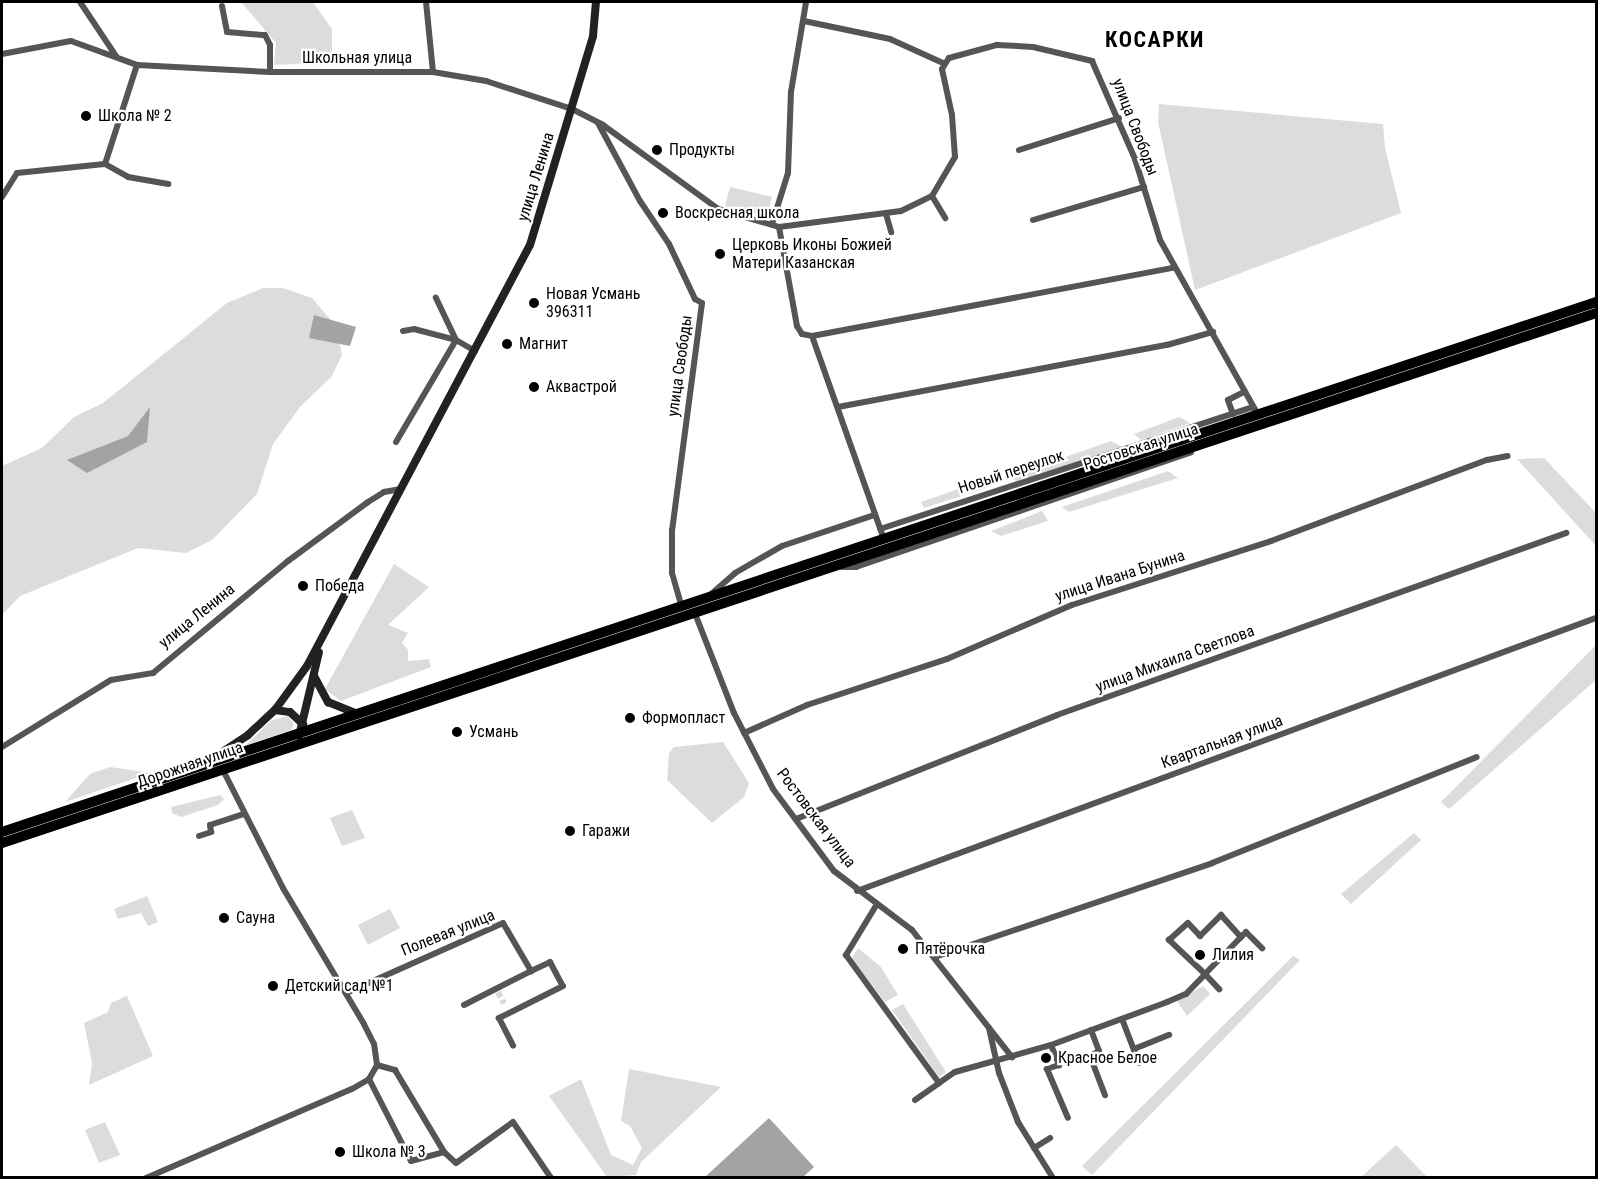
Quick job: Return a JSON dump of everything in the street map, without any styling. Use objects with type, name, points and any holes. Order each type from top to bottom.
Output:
[{"type":"highway","name":"Ростовская улица","points":[[359,714],[708,597],[882,534],[1596,302]]},
{"type":"highway","name":"Ростовская улица","points":[[387,715],[694,610],[1228,434],[1257,414],[1596,313]]},
{"type":"highway","name":"Дорожная улица","points":[[2,832],[192,770],[302,729],[359,714]]},
{"type":"highway","name":"Дорожная улица","points":[[2,843],[387,715]]},
{"type":"main road","name":"улица Ленина","points":[[324,638],[530,245],[593,36],[596,2]]},
{"type":"main road","points":[[293,746],[302,729],[324,638]]},
{"type":"main road","points":[[192,770],[233,746],[275,710],[324,638]]},
{"type":"main road","points":[[314,676],[328,702],[359,714]]},
{"type":"main road","points":[[275,710],[290,712],[302,729]]},
{"type":"street","points":[[81,2],[116,56]]},
{"type":"street","points":[[426,2],[433,72]]},
{"type":"street","points":[[806,2],[791,92],[788,173],[775,225],[797,326],[802,334],[812,336],[1173,268]]},
{"type":"street","points":[[222,6],[227,32],[265,35],[270,45],[270,72]]},
{"type":"street","points":[[572,109],[598,122],[718,209],[775,225],[886,214],[932,196],[955,158],[952,115],[942,69],[945,64],[890,39],[804,21]]},
{"type":"street","name":"Школьная улица","points":[[2,54],[71,41],[137,65],[270,72],[433,72],[486,81],[572,109]]},
{"type":"street","name":"улица Свободы","points":[[945,64],[949,58],[997,45],[1033,47],[1092,61],[1119,118],[1160,240],[1173,268],[1213,332],[1257,414]]},
{"type":"street","points":[[105,164],[137,65]]},
{"type":"street","points":[[1019,150],[1119,118]]},
{"type":"street","name":"улица Свободы","points":[[598,122],[640,201],[669,244],[694,299],[702,303],[672,530],[672,573],[681,606]]},
{"type":"street","points":[[2,197],[17,173],[105,164],[128,177],[168,184]]},
{"type":"street","points":[[1033,220],[1144,187]]},
{"type":"street","points":[[932,196],[945,218]]},
{"type":"street","points":[[886,214],[891,232]]},
{"type":"street","points":[[436,298],[456,339]]},
{"type":"street","points":[[403,331],[414,329],[456,339],[475,351]]},
{"type":"street","points":[[838,407],[1167,345],[1213,332]]},
{"type":"street","points":[[812,336],[882,534]]},
{"type":"street","points":[[396,442],[456,339]]},
{"type":"street","points":[[1233,414],[1228,400],[1245,392]]},
{"type":"street","name":"Новый переулок","points":[[882,534],[1233,414],[1257,414]]},
{"type":"street","name":"улица Ивана Бунина","points":[[744,733],[807,705],[947,659],[1072,605],[1271,541],[1372,504],[1380,497],[1487,460],[1508,456]]},
{"type":"street","name":"улица Ленина","points":[[2,747],[111,680],[153,673],[288,561],[368,502],[384,492],[401,489]]},
{"type":"street","name":"Ростовская улица","points":[[708,597],[735,573],[782,546],[874,515]]},
{"type":"street","name":"улица Михаила Светлова","points":[[796,819],[1057,715],[1566,533]]},
{"type":"street","name":"Ростовская улица","points":[[694,610],[744,733],[773,789],[834,871],[857,891],[912,930],[988,1025],[996,1060],[1018,1122],[1053,1178]]},
{"type":"street","name":"Квартальная улица","points":[[857,891],[1596,618]]},
{"type":"street","points":[[935,957],[1212,863],[1477,757]]},
{"type":"street","points":[[146,1178],[369,1079],[377,1065],[374,1044],[243,814],[223,770]]},
{"type":"street","points":[[199,836],[211,832],[210,825],[243,814]]},
{"type":"street","points":[[878,904],[846,955],[939,1083]]},
{"type":"street","points":[[1219,989],[1169,940],[1188,923],[1200,936],[1221,915],[1241,937]]},
{"type":"street","name":"Полевая улица","points":[[346,993],[503,922],[531,971]]},
{"type":"street","points":[[915,1100],[955,1072],[1051,1045],[1186,994],[1246,932],[1262,948]]},
{"type":"street","points":[[464,1005],[550,962],[562,986],[499,1018],[513,1046]]},
{"type":"street","points":[[504,1004],[508,1013]]},
{"type":"street","points":[[1122,1018],[1139,1063]]},
{"type":"street","points":[[988,1025],[1012,1057]]},
{"type":"street","points":[[1091,1030],[1099,1052],[1090,1056],[1105,1095]]},
{"type":"street","points":[[1134,1049],[1169,1035]]},
{"type":"street","points":[[1051,1045],[1059,1065],[1047,1069],[1068,1118]]},
{"type":"street","points":[[377,1065],[395,1070],[444,1152],[456,1162],[513,1122],[551,1178]]},
{"type":"street","points":[[369,1079],[411,1161],[444,1152]]},
{"type":"street","points":[[1034,1148],[1050,1138]]},
{"type":"shaded area","points":[[241,2],[313,2],[332,29],[332,62],[274,65],[276,43]]},
{"type":"shaded area","points":[[1159,104],[1383,124],[1385,148],[1401,213],[1195,290],[1158,122]]},
{"type":"shaded area","points":[[730,187],[772,197],[767,217],[725,206]]},
{"type":"shaded area","points":[[263,288],[283,288],[312,298],[336,326],[342,355],[332,376],[300,407],[273,444],[257,494],[212,540],[186,553],[138,548],[20,596],[2,615],[2,466],[42,448],[74,417],[103,403],[227,303]]},
{"type":"shaded area","points":[[314,315],[356,327],[350,346],[309,338]]},
{"type":"shaded area","points":[[150,407],[147,442],[87,473],[67,460],[128,436]]},
{"type":"shaded area","points":[[1179,417],[1190,423],[1141,440],[1134,434]]},
{"type":"shaded area","points":[[1111,441],[1123,447],[1018,482],[1010,477]]},
{"type":"shaded area","points":[[1544,458],[1596,513],[1596,546],[1517,459]]},
{"type":"shaded area","points":[[1168,471],[1178,478],[1069,512],[1062,507]]},
{"type":"shaded area","points":[[984,480],[986,488],[924,508],[921,502]]},
{"type":"shaded area","points":[[1042,511],[1048,521],[1001,536],[991,531]]},
{"type":"shaded area","points":[[394,564],[429,587],[388,625],[408,633],[402,643],[408,650],[408,661],[429,659],[431,667],[341,701],[325,689]]},
{"type":"shaded area","points":[[1596,645],[1596,680],[1449,809],[1441,802]]},
{"type":"shaded area","points":[[288,716],[294,724],[291,730],[246,745],[272,720]]},
{"type":"shaded area","points":[[723,742],[749,783],[744,797],[712,823],[667,780],[669,753],[674,747]]},
{"type":"shaded area","points":[[110,767],[151,773],[65,802],[90,774]]},
{"type":"shaded area","points":[[220,795],[224,799],[218,805],[181,817],[172,813],[171,807]]},
{"type":"shaded area","points":[[352,810],[365,838],[342,846],[330,818]]},
{"type":"shaded area","points":[[1414,833],[1421,840],[1351,904],[1341,894]]},
{"type":"shaded area","points":[[147,896],[158,922],[148,926],[141,913],[118,919],[114,909]]},
{"type":"shaded area","points":[[390,909],[400,928],[368,945],[358,925]]},
{"type":"shaded area","points":[[858,948],[881,967],[898,995],[885,1002],[852,958]]},
{"type":"shaded area","points":[[1293,956],[1300,960],[1092,1175],[1082,1166]]},
{"type":"shaded area","points":[[1203,986],[1210,994],[1187,1016],[1177,1001]]},
{"type":"shaded area","points":[[127,996],[153,1056],[89,1085],[92,1063],[84,1023],[108,1012],[111,1003]]},
{"type":"shaded area","points":[[903,1004],[946,1072],[939,1077],[892,1010]]},
{"type":"shaded area","points":[[629,1069],[721,1087],[641,1162],[636,1175],[607,1177],[549,1096],[581,1079],[611,1155],[633,1165],[642,1148],[630,1126],[621,1121]]},
{"type":"shaded area","points":[[769,1118],[814,1167],[803,1177],[705,1177]]},
{"type":"shaded area","points":[[105,1122],[120,1155],[99,1163],[85,1130]]},
{"type":"shaded area","points":[[1396,1145],[1427,1177],[1361,1177]]},
{"type":"tunnel","points":[[498,992],[504,1004]]},
{"type":"place","name":"Школа № 2","points":[[86,116]]},
{"type":"place","name":"Продукты","points":[[657,150]]},
{"type":"place","name":"Воскресная школа","points":[[663,213]]},
{"type":"place","name":"Церковь Иконы Божией Матери Казанская","points":[[720,254]]},
{"type":"place","name":"Новая Усмань 396311","points":[[534,303]]},
{"type":"place","name":"Магнит","points":[[507,344]]},
{"type":"place","name":"Аквастрой","points":[[534,387]]},
{"type":"place","name":"Победа","points":[[303,586]]},
{"type":"place","name":"Формопласт","points":[[630,718]]},
{"type":"place","name":"Усмань","points":[[457,732]]},
{"type":"place","name":"Гаражи","points":[[570,831]]},
{"type":"place","name":"Сауна","points":[[224,918]]},
{"type":"place","name":"Пятёрочка","points":[[903,949]]},
{"type":"place","name":"Лилия","points":[[1200,955]]},
{"type":"place","name":"Детский сад №1","points":[[273,986]]},
{"type":"place","name":"Красное Белое","points":[[1046,1058]]},
{"type":"place","name":"Школа № 3","points":[[340,1152]]},
{"type":"district","name":"КОСАРКИ","points":[[1155,40]]}]
